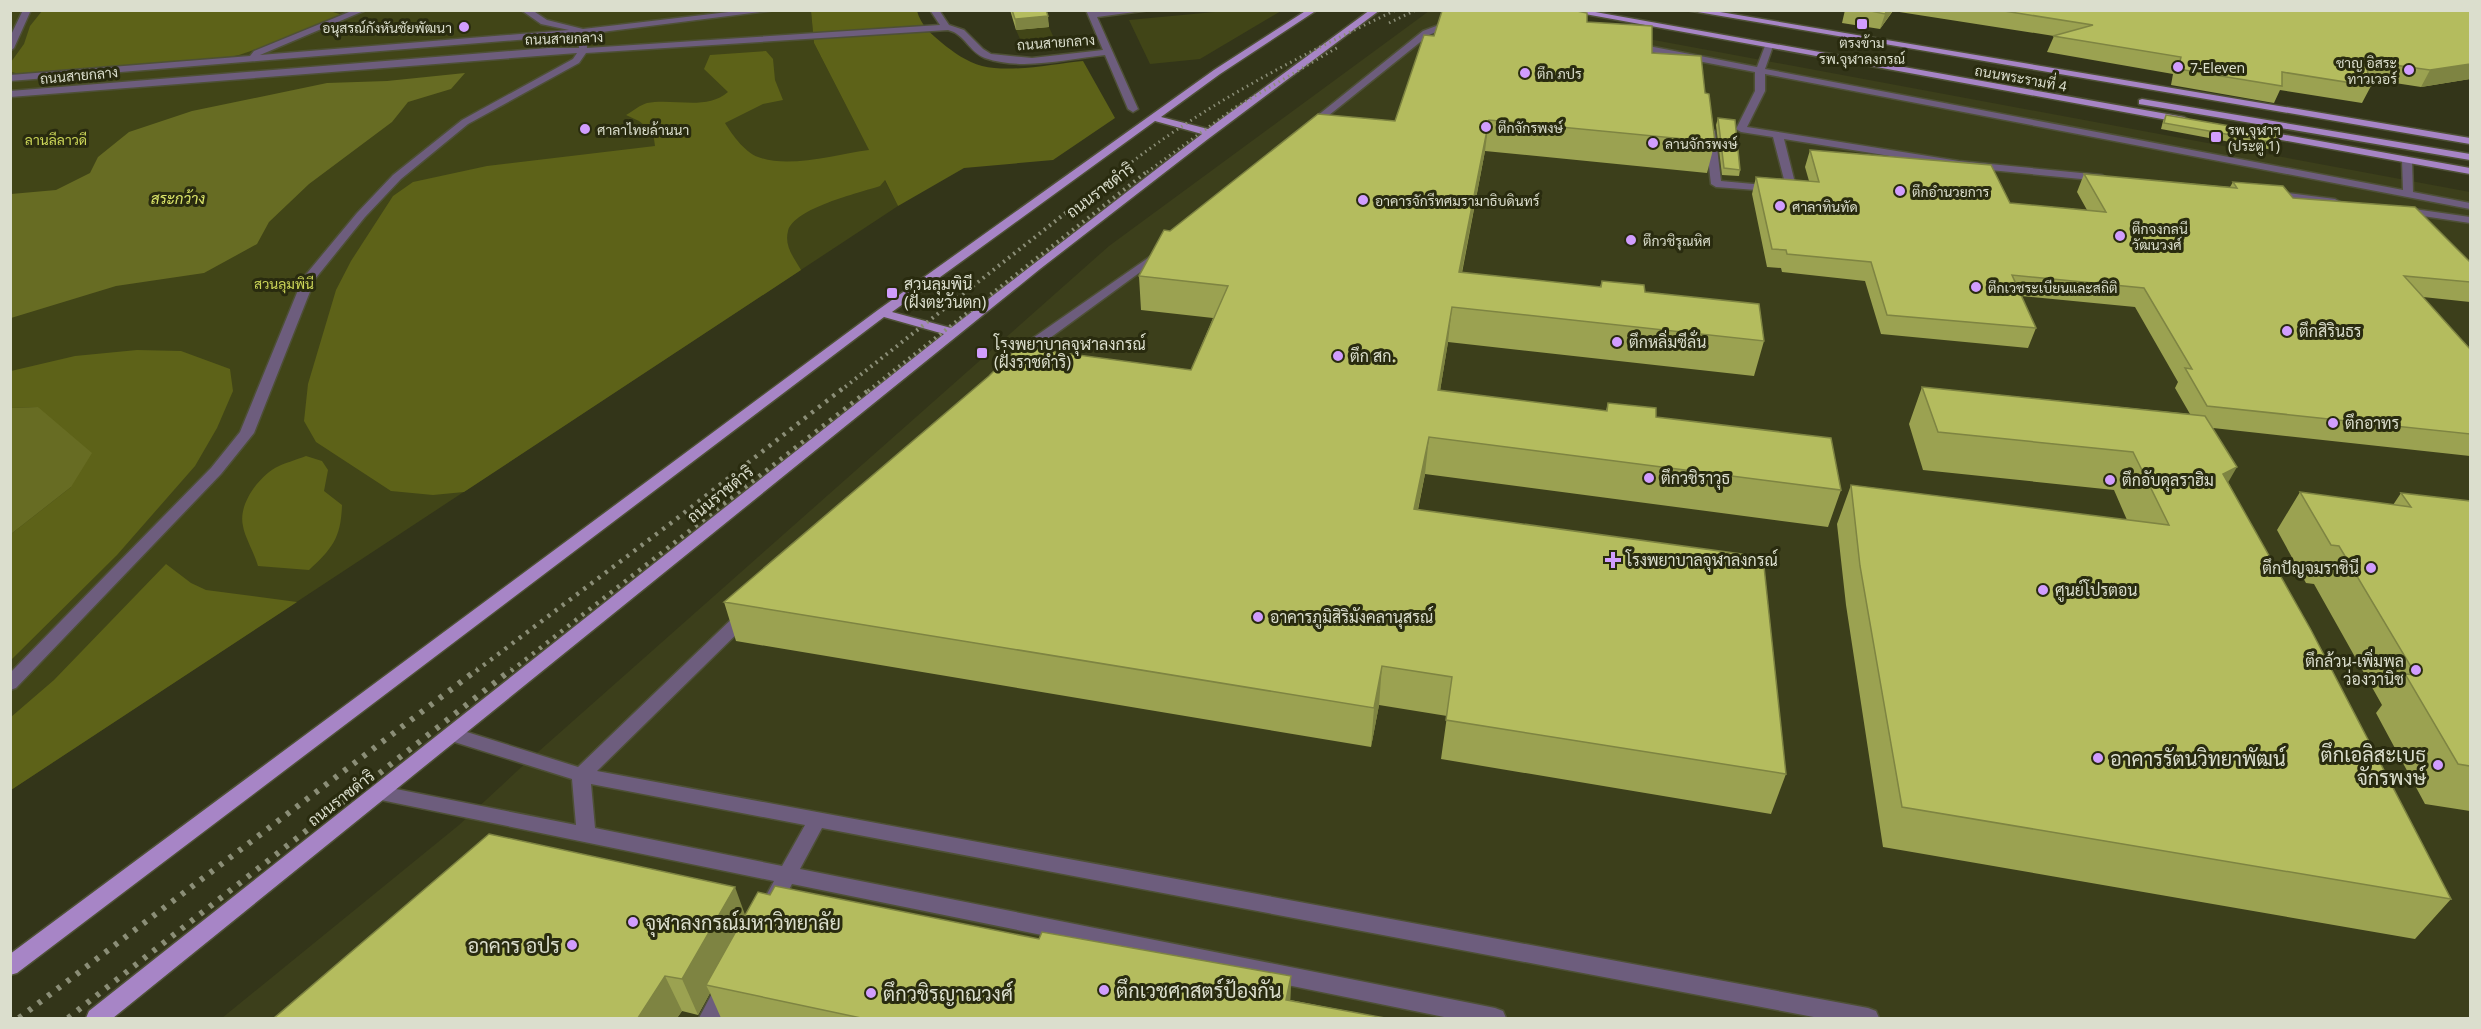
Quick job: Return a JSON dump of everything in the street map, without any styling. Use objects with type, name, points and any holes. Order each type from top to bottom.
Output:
[{"type":"main road","name":"ถนนราชดำริ","points":[[10,966],[882,313],[1217,72],[1313,10]]},
{"type":"main road","name":"ถนนราชดำริ","points":[[97,1018],[454,735],[1066,242],[1376,10]]},
{"type":"main road","name":"ถนนพระรามที่ 4","points":[[1567,10],[2238,129]]},
{"type":"main road","name":"ถนนพระรามที่ 4","points":[[1616,10],[2470,158]]},
{"type":"main road","name":"ถนนพระรามที่ 4","points":[[1690,10],[2470,141]]},
{"type":"main road","name":"ถนนพระรามที่ 4","points":[[1724,10],[2470,141]]},
{"type":"main road","points":[[1153,118],[1210,133]]},
{"type":"main road","points":[[2249,131],[2470,171]]},
{"type":"main road","points":[[882,313],[953,333]]},
{"type":"street","points":[[10,48],[27,10]]},
{"type":"street","points":[[251,75],[253,59],[257,54],[362,10]]},
{"type":"street","points":[[10,684],[216,471],[247,433],[309,278],[362,215],[397,177],[427,150],[465,122],[576,61],[584,50],[582,31],[544,22],[525,10]]},
{"type":"street","points":[[934,10],[947,28]]},
{"type":"street","points":[[1133,109],[1091,13],[1146,10]]},
{"type":"street","name":"ถนนสายกลาง","points":[[10,78],[582,31],[773,22],[947,28],[960,31],[976,51],[990,56],[1032,59],[1108,52]]},
{"type":"street","name":"ถนนสายกลาง","points":[[10,94],[584,50],[773,22]]},
{"type":"street","points":[[1299,135],[1426,33],[1453,22],[1467,22]]},
{"type":"street","points":[[1617,42],[2470,206]]},
{"type":"street","points":[[1769,46],[1760,70],[1760,91],[1742,129],[1959,164],[2113,178]]},
{"type":"street","points":[[1709,124],[1716,184],[1792,191],[1778,136]]},
{"type":"street","points":[[2407,160],[2408,193]]},
{"type":"street","points":[[2256,192],[2346,203]]},
{"type":"street","points":[[2391,209],[2470,220]]},
{"type":"street","points":[[1000,368],[1170,245]]},
{"type":"street","points":[[581,775],[760,601]]},
{"type":"street","points":[[454,735],[581,775],[1868,1018]]},
{"type":"street","points":[[581,775],[586,835]]},
{"type":"street","points":[[381,793],[1495,1018]]},
{"type":"street","points":[[759,927],[818,820]]},
{"type":"street","points":[[710,1018],[737,967]]},
{"type":"shaded area","points":[[326,10],[343,15],[292,37],[220,59],[20,74],[11,72],[11,62],[24,44],[30,26],[42,11]]},
{"type":"shaded area","points":[[811,11],[917,11],[930,32],[951,50],[982,66],[1006,69],[1083,61],[1115,118],[1053,160],[964,168],[898,206],[885,180],[880,186],[814,208],[802,215],[788,231],[787,242],[790,252],[801,270],[464,492],[433,495],[391,491],[316,442],[304,421],[308,384],[336,290],[351,261],[393,196],[413,182],[487,166],[655,146],[653,132],[639,121],[626,115],[647,103],[700,103],[719,98],[728,92],[704,69],[710,55],[766,51],[773,59],[775,80],[783,100],[763,104],[725,123],[745,149],[761,158],[786,162],[869,150],[814,43]]},
{"type":"shaded area","name":"โรงพยาบาลจุฬาลงกรณ์","points":[[1429,11],[1499,11],[2470,192],[2470,1018],[222,1018],[459,825],[529,760],[1109,246]]},
{"type":"shaded area","points":[[137,350],[181,351],[230,369],[233,391],[217,428],[195,466],[117,555],[11,660],[11,534],[71,487],[38,407],[11,408],[11,371],[75,356]]},
{"type":"shaded area","points":[[306,456],[322,461],[328,470],[324,491],[342,505],[340,526],[334,541],[309,570],[258,566],[243,526],[242,518],[246,501],[268,473],[279,466]]},
{"type":"shaded area","points":[[166,564],[191,583],[206,590],[297,602],[11,790],[11,717],[54,680]]},
{"type":"green space","points":[[1236,10],[1281,11],[1200,59],[1150,64],[1129,20]]},
{"type":"green space","name":"สวนลุมพินี","points":[[11,11],[811,11],[814,43],[898,206],[11,790]]},
{"type":"green space","points":[[1049,27],[1053,36],[1037,42],[1020,39],[1016,30]]},
{"type":"water","name":"สระกว้าง","points":[[465,73],[451,89],[408,102],[392,122],[309,184],[269,222],[257,244],[204,273],[116,286],[11,318],[11,194],[56,190],[90,173],[98,157],[129,132],[192,111],[327,83],[387,81]]},
{"type":"water","points":[[38,407],[92,453],[71,487],[11,534],[11,408]]},
{"type":"building","points":[[1012,10],[1046,10],[1048,16],[1015,19]]},
{"type":"building","points":[[1443,10],[1572,10],[1587,13],[1587,22],[1652,26],[1652,53],[1701,56],[1705,93],[1709,94],[1715,142],[1489,120],[1459,272],[1601,287],[1602,281],[1644,285],[1645,292],[1759,304],[1764,341],[1452,307],[1438,390],[1607,411],[1608,403],[1656,408],[1656,417],[1831,438],[1841,490],[1429,437],[1414,509],[1763,557],[1786,774],[1446,720],[1452,677],[1382,666],[1374,708],[724,602],[989,376],[1018,347],[1191,370],[1228,286],[1139,276],[1164,230],[1170,231],[1318,114],[1395,121],[1424,35],[1434,36]]},
{"type":"building","points":[[1866,10],[1887,10],[1885,14]]},
{"type":"building","points":[[1998,10],[2470,10],[2470,64],[2430,70],[2365,61],[2371,86],[2282,72],[2282,86],[2178,69],[2181,57],[2053,36],[2093,25]]},
{"type":"building","points":[[2166,115],[2276,134],[2276,143],[2164,123]]},
{"type":"building","points":[[1718,118],[1735,120],[1740,170],[1724,168]]},
{"type":"building","points":[[1810,150],[1991,165],[2010,203],[2106,212],[2084,174],[2237,188],[2233,182],[2283,186],[2293,198],[2415,207],[2470,262],[2470,282],[2404,276],[2470,349],[2470,434],[2207,406],[2185,368],[2192,369],[2144,288],[2012,275],[2036,328],[1887,315],[1871,262],[1787,254],[1786,250],[1772,249],[1756,177],[1819,182]]},
{"type":"building","points":[[1922,387],[2205,416],[2237,467],[2223,474],[2311,630],[2451,899],[1902,807],[1860,566],[1851,485],[2169,525],[2133,452],[1938,432]]},
{"type":"building","points":[[2300,492],[2411,507],[2401,493],[2470,501],[2470,766],[2458,764],[2405,674],[2416,675],[2339,546],[2331,545]]},
{"type":"building","name":"อาคาร อปร","points":[[489,834],[735,887],[682,979],[665,976],[638,1018],[274,1018]]},
{"type":"building","points":[[775,886],[1039,939],[1042,932],[1291,976],[1286,1000],[1385,1018],[861,1018],[706,985],[758,892],[770,895]]},
{"type":"railway","points":[[1119,172],[1218,103],[1324,45],[1396,10]]},
{"type":"railway","points":[[1389,23],[1416,10]]},
{"type":"railway","points":[[1147,172],[1236,107],[1340,46]]},
{"type":"railway","points":[[840,391],[1120,170]]},
{"type":"railway","points":[[868,391],[1149,170]]},
{"type":"railway","points":[[476,671],[675,520],[842,389]]},
{"type":"railway","points":[[511,671],[870,389]]},
{"type":"railway","points":[[19,1018],[478,669]]},
{"type":"railway","points":[[68,1018],[512,669]]},
{"type":"place","name":"ตรงข้าม รพ.จุฬาลงกรณ์","points":[[1862,24]]},
{"type":"place","name":"อนุสรณ์กังหันชัยพัฒนา","points":[[464,27]]},
{"type":"place","name":"7-Eleven","points":[[2178,67]]},
{"type":"place","name":"ชาญ อิสระ ทาวเวอร์","points":[[2409,70]]},
{"type":"place","name":"ตึก ภปร","points":[[1525,73]]},
{"type":"place","name":"ตึกจักรพงษ์","points":[[1486,127]]},
{"type":"place","name":"ศาลาไทยล้านนา","points":[[585,129]]},
{"type":"place","name":"รพ.จุฬาฯ (ประตู 1)","points":[[2216,137]]},
{"type":"place","name":"ลานจักรพงษ์","points":[[1653,143]]},
{"type":"place","name":"ตึกอำนวยการ","points":[[1900,191]]},
{"type":"place","name":"อาคารจักรีทศมรามาธิบดินทร์","points":[[1363,200]]},
{"type":"place","name":"ศาลาทินทัด","points":[[1780,206]]},
{"type":"place","name":"ตึกจงกลนี วัฒนวงศ์","points":[[2120,236]]},
{"type":"place","name":"ตึกวชิรุณหิศ","points":[[1631,240]]},
{"type":"place","name":"ตึกเวชระเบียนและสถิติ","points":[[1976,287]]},
{"type":"place","name":"สวนลุมพินี (ฝั่งตะวันตก)","points":[[892,293]]},
{"type":"place","name":"ตึกสิรินธร","points":[[2287,331]]},
{"type":"place","name":"ตึกหลิ่มซีลั่น","points":[[1617,342]]},
{"type":"place","name":"โรงพยาบาลจุฬาลงกรณ์ (ฝั่งราชดำริ)","points":[[982,353]]},
{"type":"place","name":"ตึก สก.","points":[[1338,356]]},
{"type":"place","name":"ตึกอาทร","points":[[2333,423]]},
{"type":"place","name":"ตึกวชิราวุธ","points":[[1649,478]]},
{"type":"place","name":"ตึกอับดุลราฮิม","points":[[2110,480]]},
{"type":"place","name":"โรงพยาบาลจุฬาลงกรณ์","points":[[1613,560]]},
{"type":"place","name":"ตึกปัญจมราชินี","points":[[2371,568]]},
{"type":"place","name":"ศูนย์โปรตอน","points":[[2043,590]]},
{"type":"place","name":"อาคารภูมิสิริมังคลานุสรณ์","points":[[1258,617]]},
{"type":"place","name":"ตึกล้วน-เพิ่มพูล ว่องวานิช","points":[[2416,670]]},
{"type":"place","name":"อาคารรัตนวิทยาพัฒน์","points":[[2098,758]]},
{"type":"place","name":"ตึกเอลิสะเบธ จักรพงษ์","points":[[2438,765]]},
{"type":"place","name":"จุฬาลงกรณ์มหาวิทยาลัย","points":[[633,922]]},
{"type":"place","name":"อาคาร อปร","points":[[572,945]]},
{"type":"place","name":"ตึกเวชศาสตร์ป้องกัน","points":[[1104,990]]},
{"type":"place","name":"ตึกวชิรญาณวงศ์","points":[[871,993]]},
{"type":"park label","name":"ลานลีลาวดี","points":[[56,139]]}]
